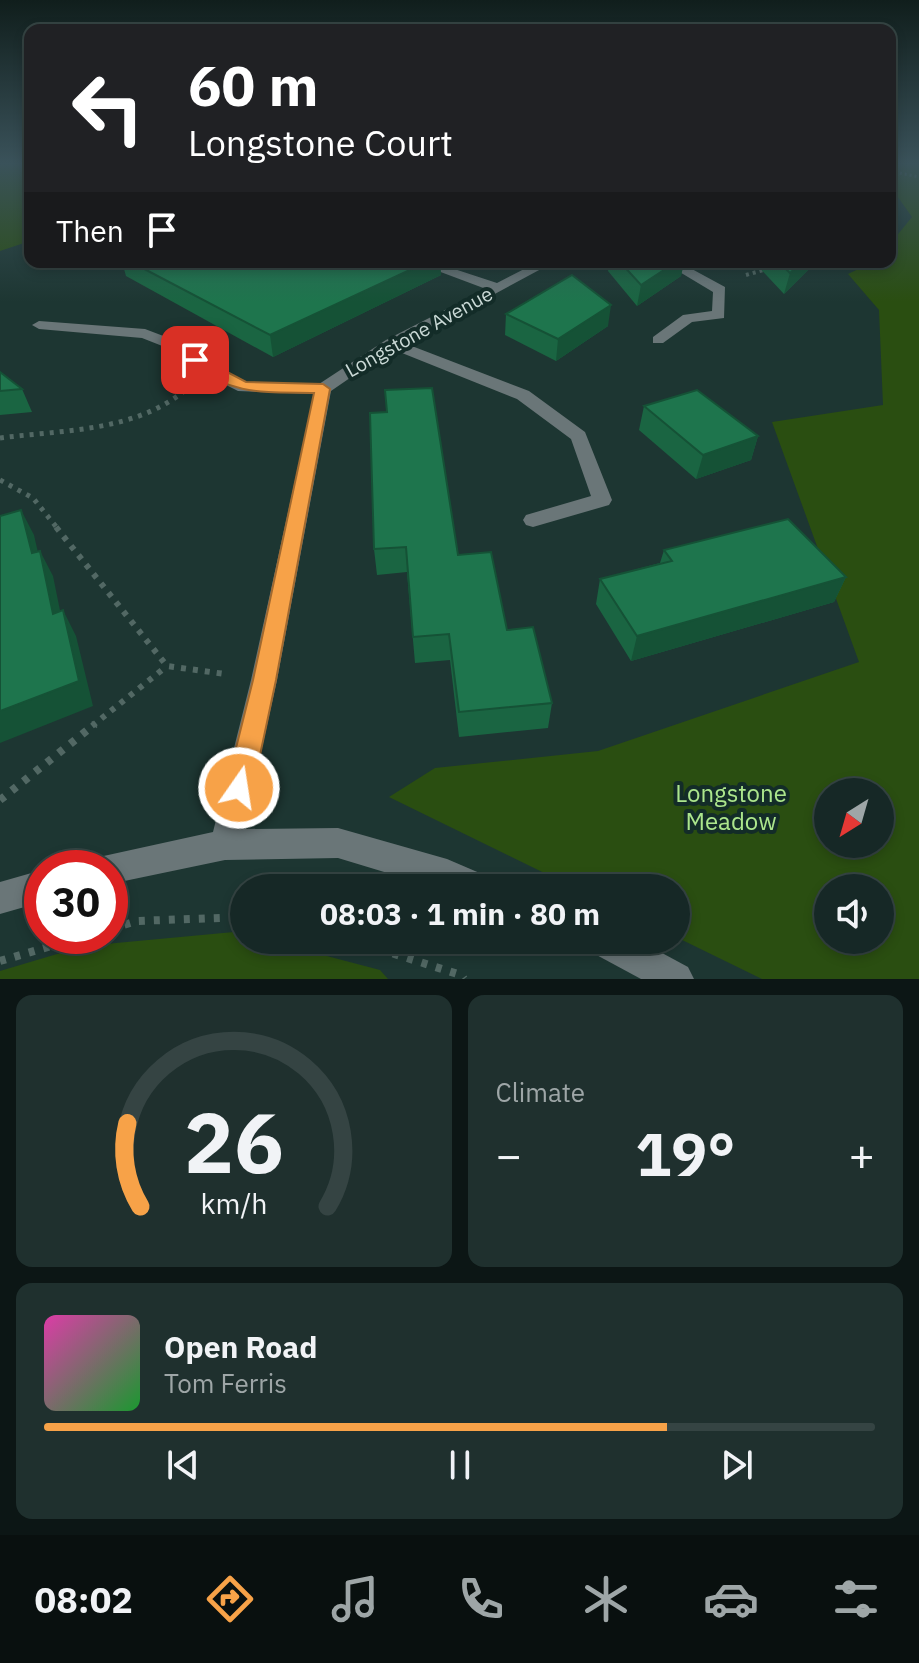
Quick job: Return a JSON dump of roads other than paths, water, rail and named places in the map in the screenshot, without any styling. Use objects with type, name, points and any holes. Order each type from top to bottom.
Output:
[{"type":"street","points":[[438,268],[498,288]]},
{"type":"street","name":"Longstone Avenue","points":[[225,845],[264,680],[323,389],[391,343],[536,268]]},
{"type":"street","points":[[658,340],[688,318],[719,315],[720,290],[680,268]]},
{"type":"street","points":[[39,325],[145,334],[181,348],[210,371],[244,387],[323,389]]},
{"type":"street","points":[[391,343],[523,395],[579,436],[602,500],[533,520]]},
{"type":"street","points":[[128,864],[225,845],[338,843],[444,874]]},
{"type":"street","points":[[0,898],[24,891]]},
{"type":"street","points":[[629,954],[676,979]]},
{"type":"park label","name":"Longstone Meadow","points":[[731,808]]}]
